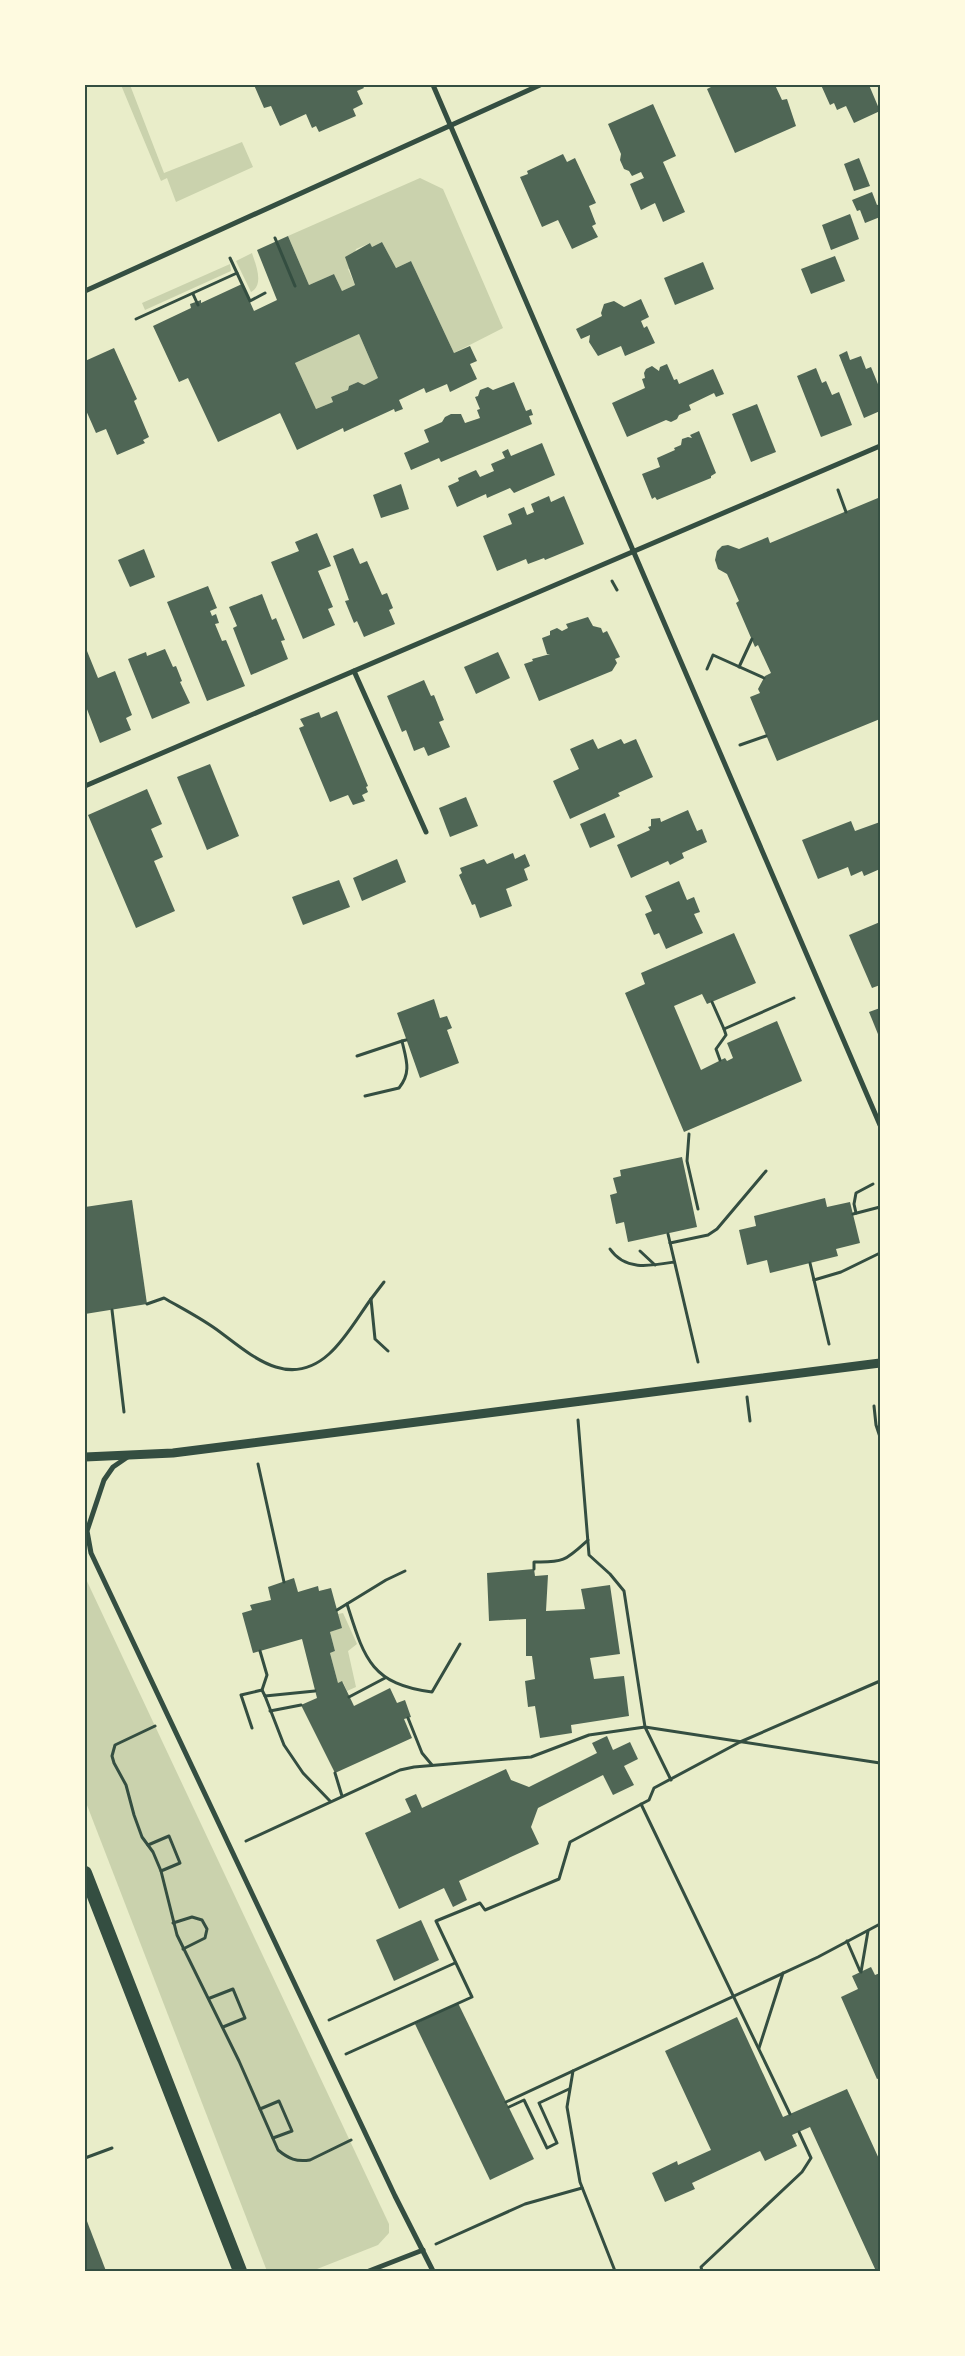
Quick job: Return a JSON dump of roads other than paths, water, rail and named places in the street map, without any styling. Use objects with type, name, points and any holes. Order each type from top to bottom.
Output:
[{"type":"highway","points":[[85,1873],[240,2271]]},
{"type":"street","points":[[433,85],[880,1125]]},
{"type":"street","points":[[85,290],[540,85]]},
{"type":"street","points":[[85,786],[880,446]]},
{"type":"street","points":[[354,671],[426,832]]},
{"type":"street","points":[[85,1458],[182,1452],[880,1363]]},
{"type":"street","points":[[129,1456],[113,1467],[104,1480],[87,1531],[91,1553],[331,2061],[433,2271]]},
{"type":"street","points":[[368,2271],[423,2250]]}]
